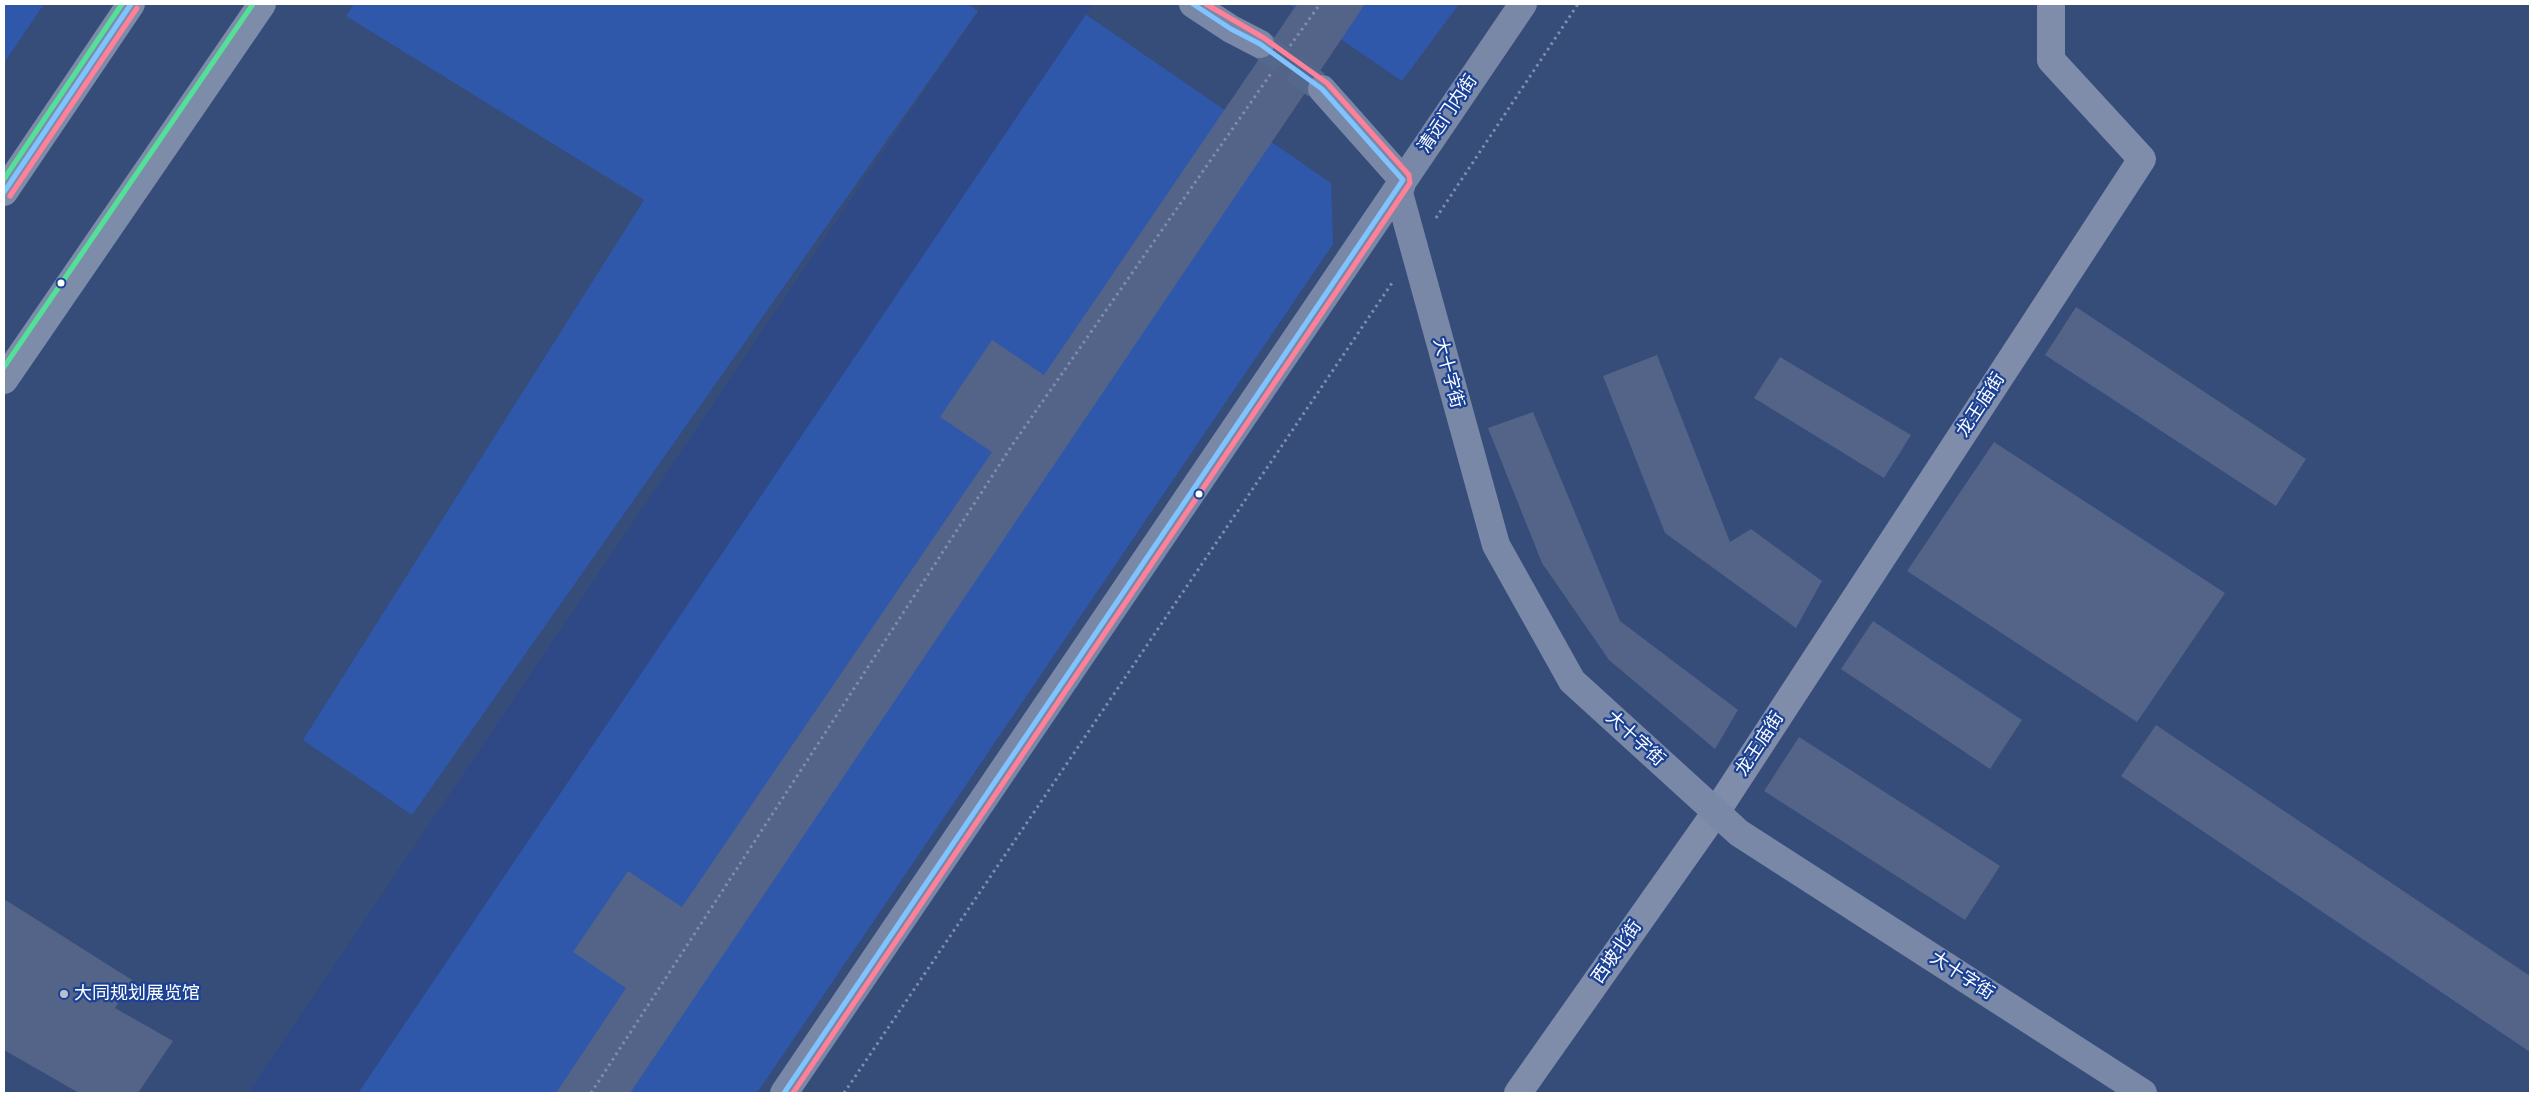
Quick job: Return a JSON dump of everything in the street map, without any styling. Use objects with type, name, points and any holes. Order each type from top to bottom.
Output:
[{"type":"main road","points":[[4,192],[131,4]]},
{"type":"main road","points":[[4,380],[262,4]]},
{"type":"main road","points":[[1193,4],[1230,29],[1260,44]]},
{"type":"main road","name":"清远门内街","points":[[784,1093],[1524,4]]},
{"type":"main road","points":[[1322,89],[1403,180]]},
{"type":"main road","name":"大十字街","points":[[1403,180],[1399,193],[1496,545],[1572,681],[1739,833],[2143,1093]]},
{"type":"street","name":"龙王庙街","points":[[1716,812],[2142,159],[2051,60],[2051,4]]},
{"type":"street","name":"西坡北街","points":[[1518,1093],[1716,812]]},
{"type":"path","points":[[1286,53],[1320,4]]},
{"type":"path","points":[[844,1093],[1578,4]]},
{"type":"path","points":[[591,1093],[1013,444],[1274,69]]},
{"type":"shaded area","points":[[4,4],[44,4],[4,63]]},
{"type":"shaded area","points":[[354,4],[968,4],[978,11],[412,815],[303,740],[644,200],[346,16]]},
{"type":"shaded area","points":[[983,4],[1093,4],[358,1093],[248,1093]]},
{"type":"shaded area","points":[[1289,4],[1459,4],[1402,81]]},
{"type":"shaded area","points":[[1085,14],[1331,183],[1333,244],[757,1093],[358,1093]]},
{"type":"building","points":[[1297,4],[1365,4],[1318,74],[1311,78],[1307,90],[630,1093],[556,1093],[626,988],[573,952],[628,871],[682,907],[992,452],[940,417],[992,340],[1044,375],[1259,59],[1268,57],[1274,52],[1274,38]]},
{"type":"building","points":[[2076,307],[2306,459],[2276,506],[2045,355]]},
{"type":"building","points":[[1657,355],[1730,542],[1751,529],[1822,581],[1796,628],[1665,533],[1603,376]]},
{"type":"building","points":[[1780,357],[1911,435],[1884,478],[1754,398]]},
{"type":"building","points":[[1533,412],[1620,621],[1738,710],[1715,749],[1609,660],[1542,563],[1488,428]]},
{"type":"building","points":[[1994,442],[2225,593],[2137,722],[1907,571]]},
{"type":"building","points":[[1873,621],[2022,720],[1990,769],[1841,669]]},
{"type":"building","points":[[2156,725],[2530,976],[2530,1052],[2121,776]]},
{"type":"building","points":[[1799,737],[2000,866],[1965,920],[1764,791]]},
{"type":"building","name":"大同规划展览馆","points":[[4,899],[132,980],[115,1008],[173,1041],[138,1093],[79,1093],[4,1050]]},
{"type":"tunnel","points":[[1260,44],[1322,89]]},
{"type":"transit line","points":[[4,179],[122,4]]},
{"type":"transit line","points":[[4,192],[131,4]]},
{"type":"transit line","points":[[4,367],[253,4]]},
{"type":"transit line","points":[[784,1093],[1403,180],[1322,89],[1260,44],[1231,29],[1193,4]]},
{"type":"transit line","points":[[793,1093],[1410,183],[1409,175],[1327,83],[1264,38],[1206,4]]},
{"type":"transit line","points":[[10,196],[137,8]]},
{"type":"place","name":"大同规划展览馆","points":[[64,994]]}]
